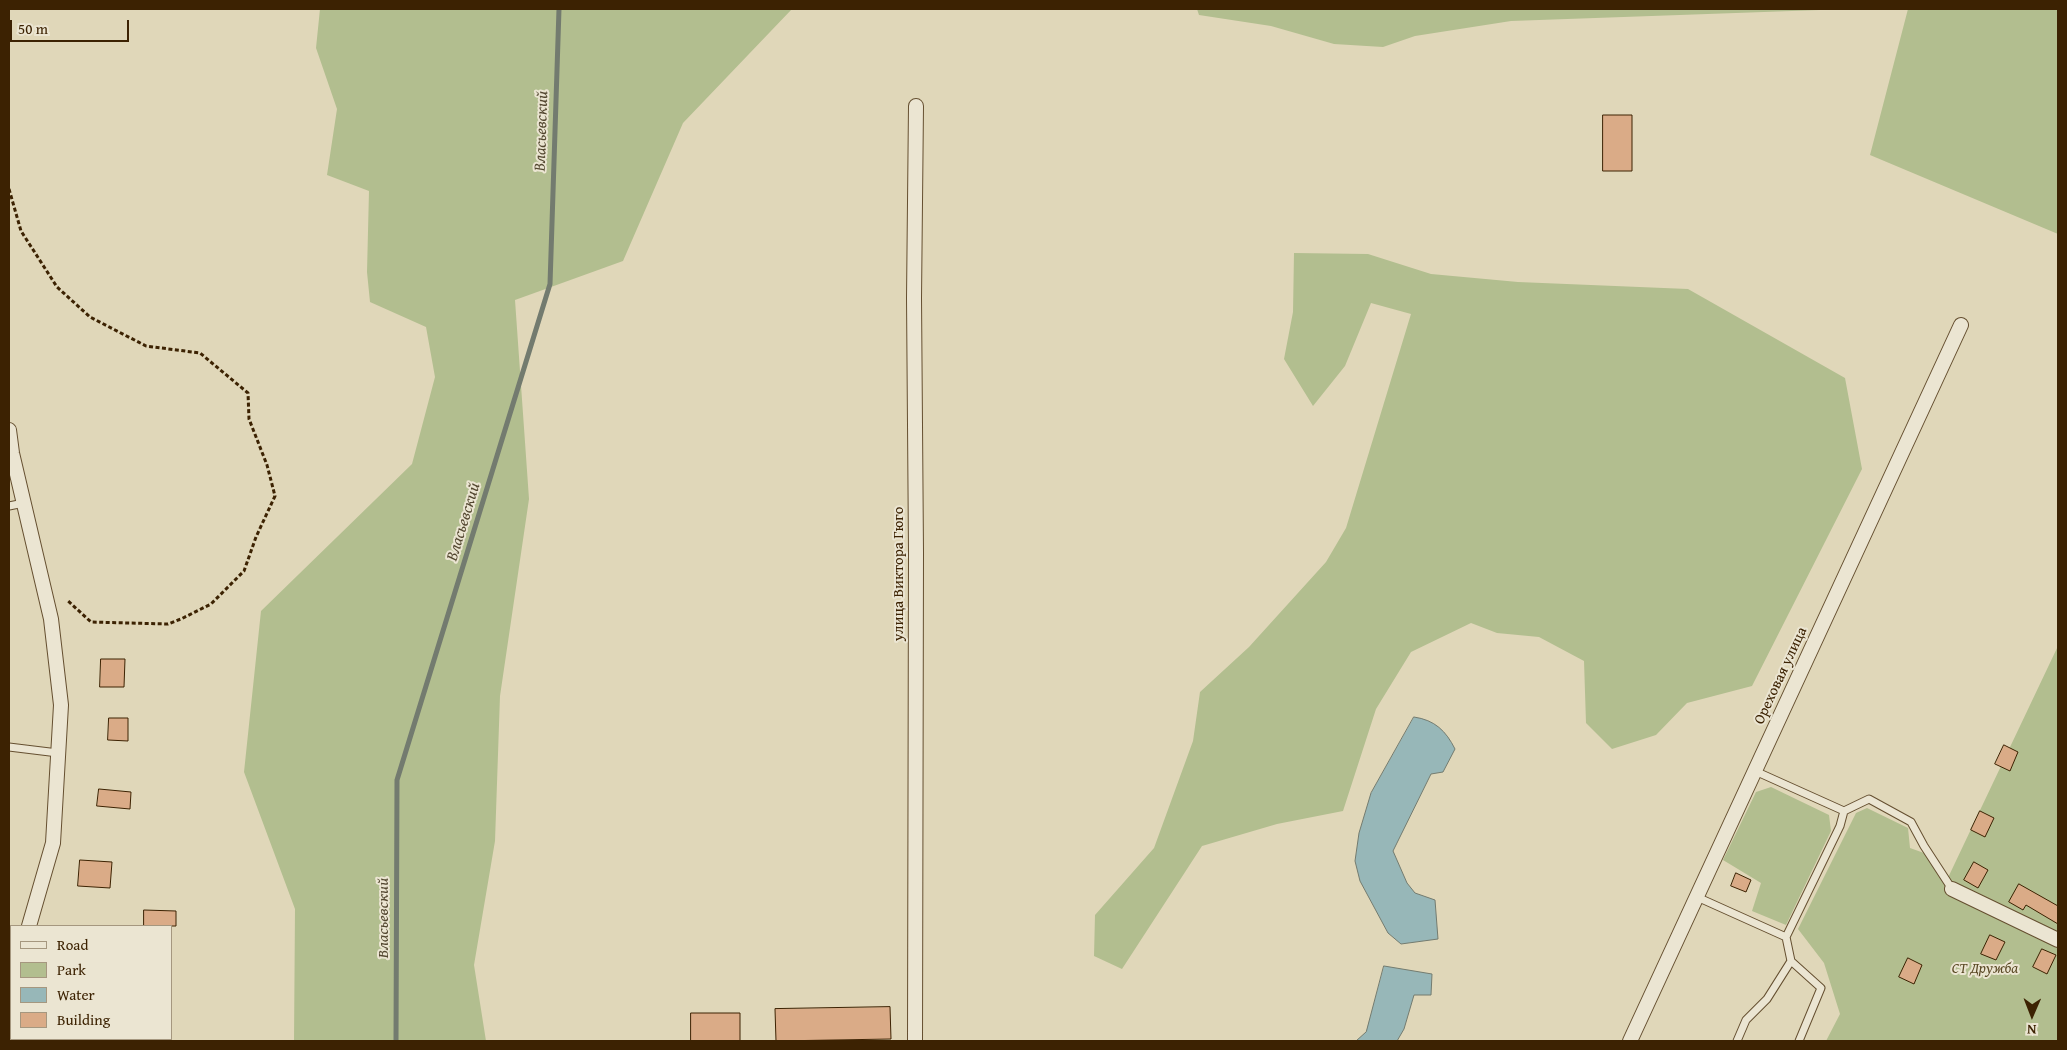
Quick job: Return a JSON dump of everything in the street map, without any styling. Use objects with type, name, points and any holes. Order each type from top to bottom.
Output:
[{"type":"street","name":"улица Виктора Гюго","points":[[915,1041],[916,543],[914,298],[916,106]]},
{"type":"street","name":"Ореховая улица","points":[[1630,1041],[1961,325]]},
{"type":"street","points":[[9,430],[12,454],[52,619],[61,705],[53,843],[28,925]]},
{"type":"street","points":[[1952,889],[2058,940]]},
{"type":"lane","points":[[9,506],[24,503]]},
{"type":"lane","points":[[9,747],[58,753]]},
{"type":"lane","points":[[1755,771],[1844,811]]},
{"type":"lane","points":[[1799,1041],[1821,988],[1791,961],[1786,937],[1836,834],[1844,811],[1869,799],[1911,822],[1952,889]]},
{"type":"lane","points":[[1697,897],[1786,937]]},
{"type":"lane","points":[[1737,1041],[1746,1020],[1767,999],[1791,961]]},
{"type":"path","points":[[9,189],[21,231],[57,287],[90,317],[146,346],[200,353],[248,393],[250,419],[267,465],[275,496],[256,537],[244,571],[211,604],[168,624],[91,622],[67,600]]},
{"type":"green space","points":[[320,9],[792,9],[683,123],[623,261],[515,300],[529,499],[500,696],[495,841],[474,965],[486,1041],[294,1041],[295,909],[244,772],[261,611],[412,464],[435,377],[426,327],[370,302],[367,272],[369,191],[327,175],[337,109],[316,48]]},
{"type":"green space","points":[[1197,9],[1848,9],[1511,21],[1415,36],[1383,47],[1334,44],[1271,26],[1199,15]]},
{"type":"green space","points":[[1908,9],[2058,9],[2058,234],[1870,155]]},
{"type":"green space","points":[[1294,253],[1368,254],[1431,274],[1518,282],[1688,289],[1845,378],[1862,469],[1752,686],[1687,703],[1656,735],[1612,749],[1586,723],[1584,661],[1539,637],[1497,633],[1471,623],[1411,652],[1376,709],[1343,811],[1277,824],[1202,846],[1122,969],[1094,956],[1095,915],[1154,848],[1193,741],[1200,692],[1249,647],[1326,562],[1346,528],[1411,314],[1371,303],[1345,366],[1313,406],[1284,359],[1293,312]]},
{"type":"green space","name":"СТ Дружба","points":[[2058,646],[2058,1041],[1826,1041],[1840,1014],[1824,963],[1798,929],[1856,813],[1867,808],[1908,828],[1910,848],[1924,853],[1945,884]]},
{"type":"green space","points":[[1771,787],[1829,815],[1831,831],[1786,925],[1752,911],[1761,883],[1723,860],[1756,792]]},
{"type":"water","points":[[1414,717],[1421,718],[1439,727],[1455,749],[1443,772],[1431,774],[1393,851],[1407,883],[1415,893],[1435,900],[1438,939],[1401,944],[1388,933],[1360,881],[1355,861],[1359,833],[1371,793]]},
{"type":"water","points":[[1384,966],[1432,974],[1431,995],[1414,995],[1404,1029],[1397,1041],[1356,1041],[1366,1032]]},
{"type":"building","points":[[1603,115],[1632,115],[1632,171],[1603,171]]},
{"type":"building","points":[[101,659],[125,659],[124,687],[100,687]]},
{"type":"building","points":[[109,718],[128,718],[128,741],[108,740]]},
{"type":"building","points":[[2004,745],[2018,752],[2010,771],[1995,764]]},
{"type":"building","points":[[99,789],[131,792],[130,809],[97,806]]},
{"type":"building","points":[[1980,811],[1994,818],[1985,837],[1971,830]]},
{"type":"building","points":[[80,860],[112,862],[110,888],[78,886]]},
{"type":"building","points":[[1974,862],[1988,870],[1978,888],[1964,880]]},
{"type":"building","points":[[1736,873],[1751,880],[1746,892],[1731,886]]},
{"type":"building","points":[[2019,884],[2058,906],[2058,924],[2026,905],[2023,910],[2009,902]]},
{"type":"building","points":[[144,910],[176,911],[176,926],[144,925]]},
{"type":"building","points":[[1990,935],[2005,942],[1996,960],[1981,954]]},
{"type":"building","points":[[2042,949],[2056,955],[2047,974],[2033,967]]},
{"type":"building","points":[[1908,958],[1922,965],[1914,984],[1899,977]]},
{"type":"building","points":[[890,1007],[891,1039],[776,1041],[775,1009]]},
{"type":"building","points":[[691,1013],[740,1013],[740,1041],[691,1041]]},
{"type":"waterway","name":"Власьевский","points":[[396,1041],[397,780],[550,284],[559,9]]}]
